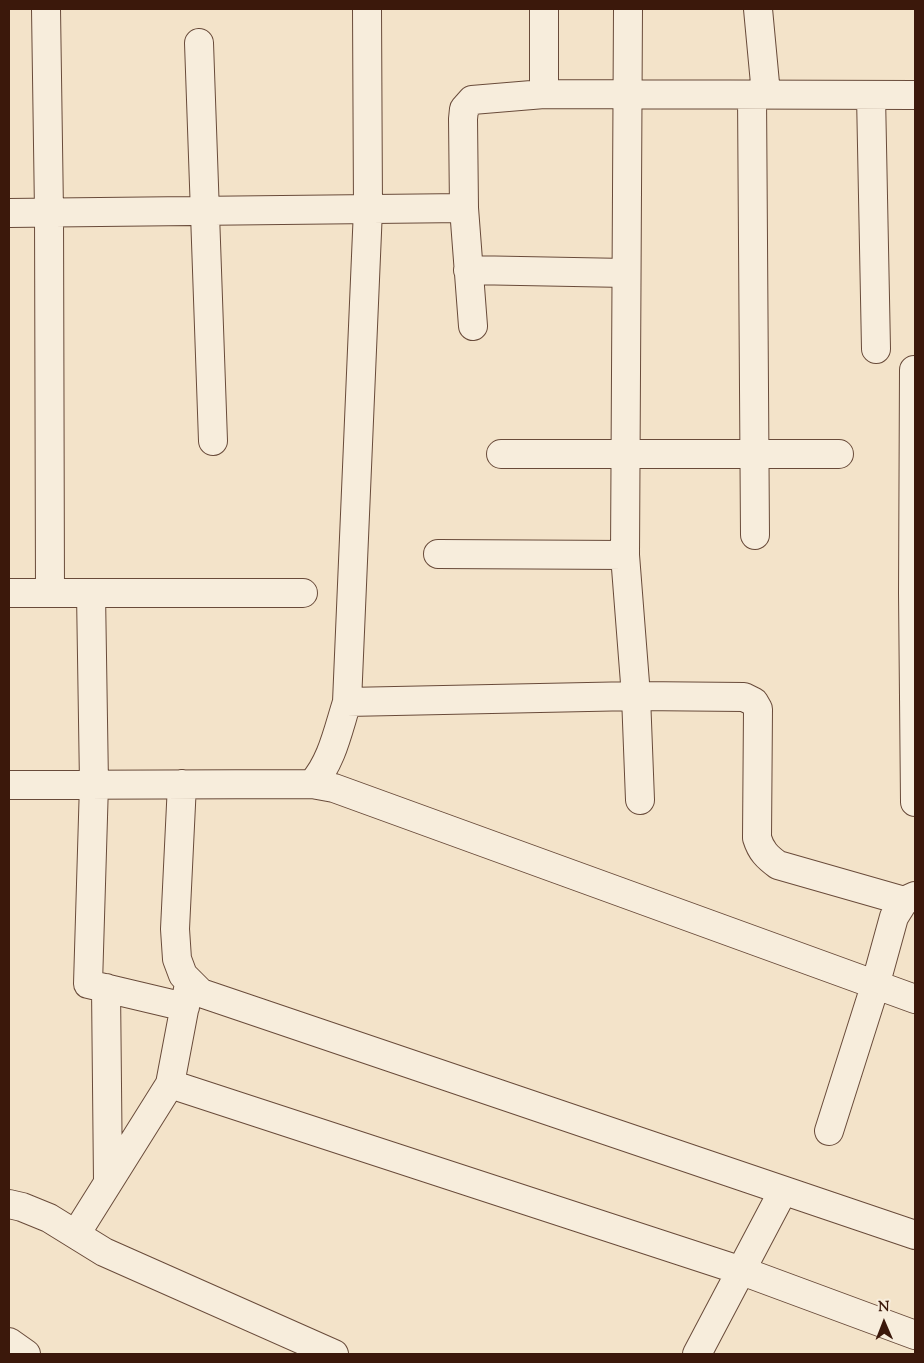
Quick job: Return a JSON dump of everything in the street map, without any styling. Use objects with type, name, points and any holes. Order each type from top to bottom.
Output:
[{"type":"street","points":[[46,9],[49,212],[50,593]]},
{"type":"street","points":[[312,784],[327,762],[347,702],[368,209],[368,9]]},
{"type":"street","points":[[544,9],[544,94]]},
{"type":"street","points":[[628,9],[626,555],[636,696],[640,800]]},
{"type":"street","points":[[755,535],[758,9]]},
{"type":"street","points":[[199,43],[213,441]]},
{"type":"street","points":[[473,326],[464,208],[463,119],[464,110],[472,100],[544,94],[915,95]]},
{"type":"street","points":[[871,95],[876,349]]},
{"type":"street","points":[[9,213],[464,208]]},
{"type":"street","points":[[468,270],[626,273]]},
{"type":"street","points":[[914,370],[914,802]]},
{"type":"street","points":[[501,454],[839,454]]},
{"type":"street","points":[[438,554],[626,555]]},
{"type":"street","points":[[9,593],[303,593]]},
{"type":"street","points":[[91,593],[94,784],[88,984],[106,988],[187,995],[201,993],[915,1235]]},
{"type":"street","points":[[347,702],[636,696],[744,697],[754,702],[758,709],[757,838],[760,849],[768,858],[778,864],[910,898],[894,917],[875,986],[829,1131]]},
{"type":"street","points":[[76,1234],[170,1084],[187,995],[177,959],[175,929],[182,784]]},
{"type":"street","points":[[9,785],[312,784],[334,788],[915,999]]},
{"type":"street","points":[[106,988],[108,1182]]},
{"type":"street","points":[[170,1084],[742,1270],[915,1335]]},
{"type":"street","points":[[697,1354],[783,1191]]},
{"type":"street","points":[[9,1204],[49,1218],[104,1252],[334,1354]]},
{"type":"street","points":[[9,1342],[26,1354]]}]
